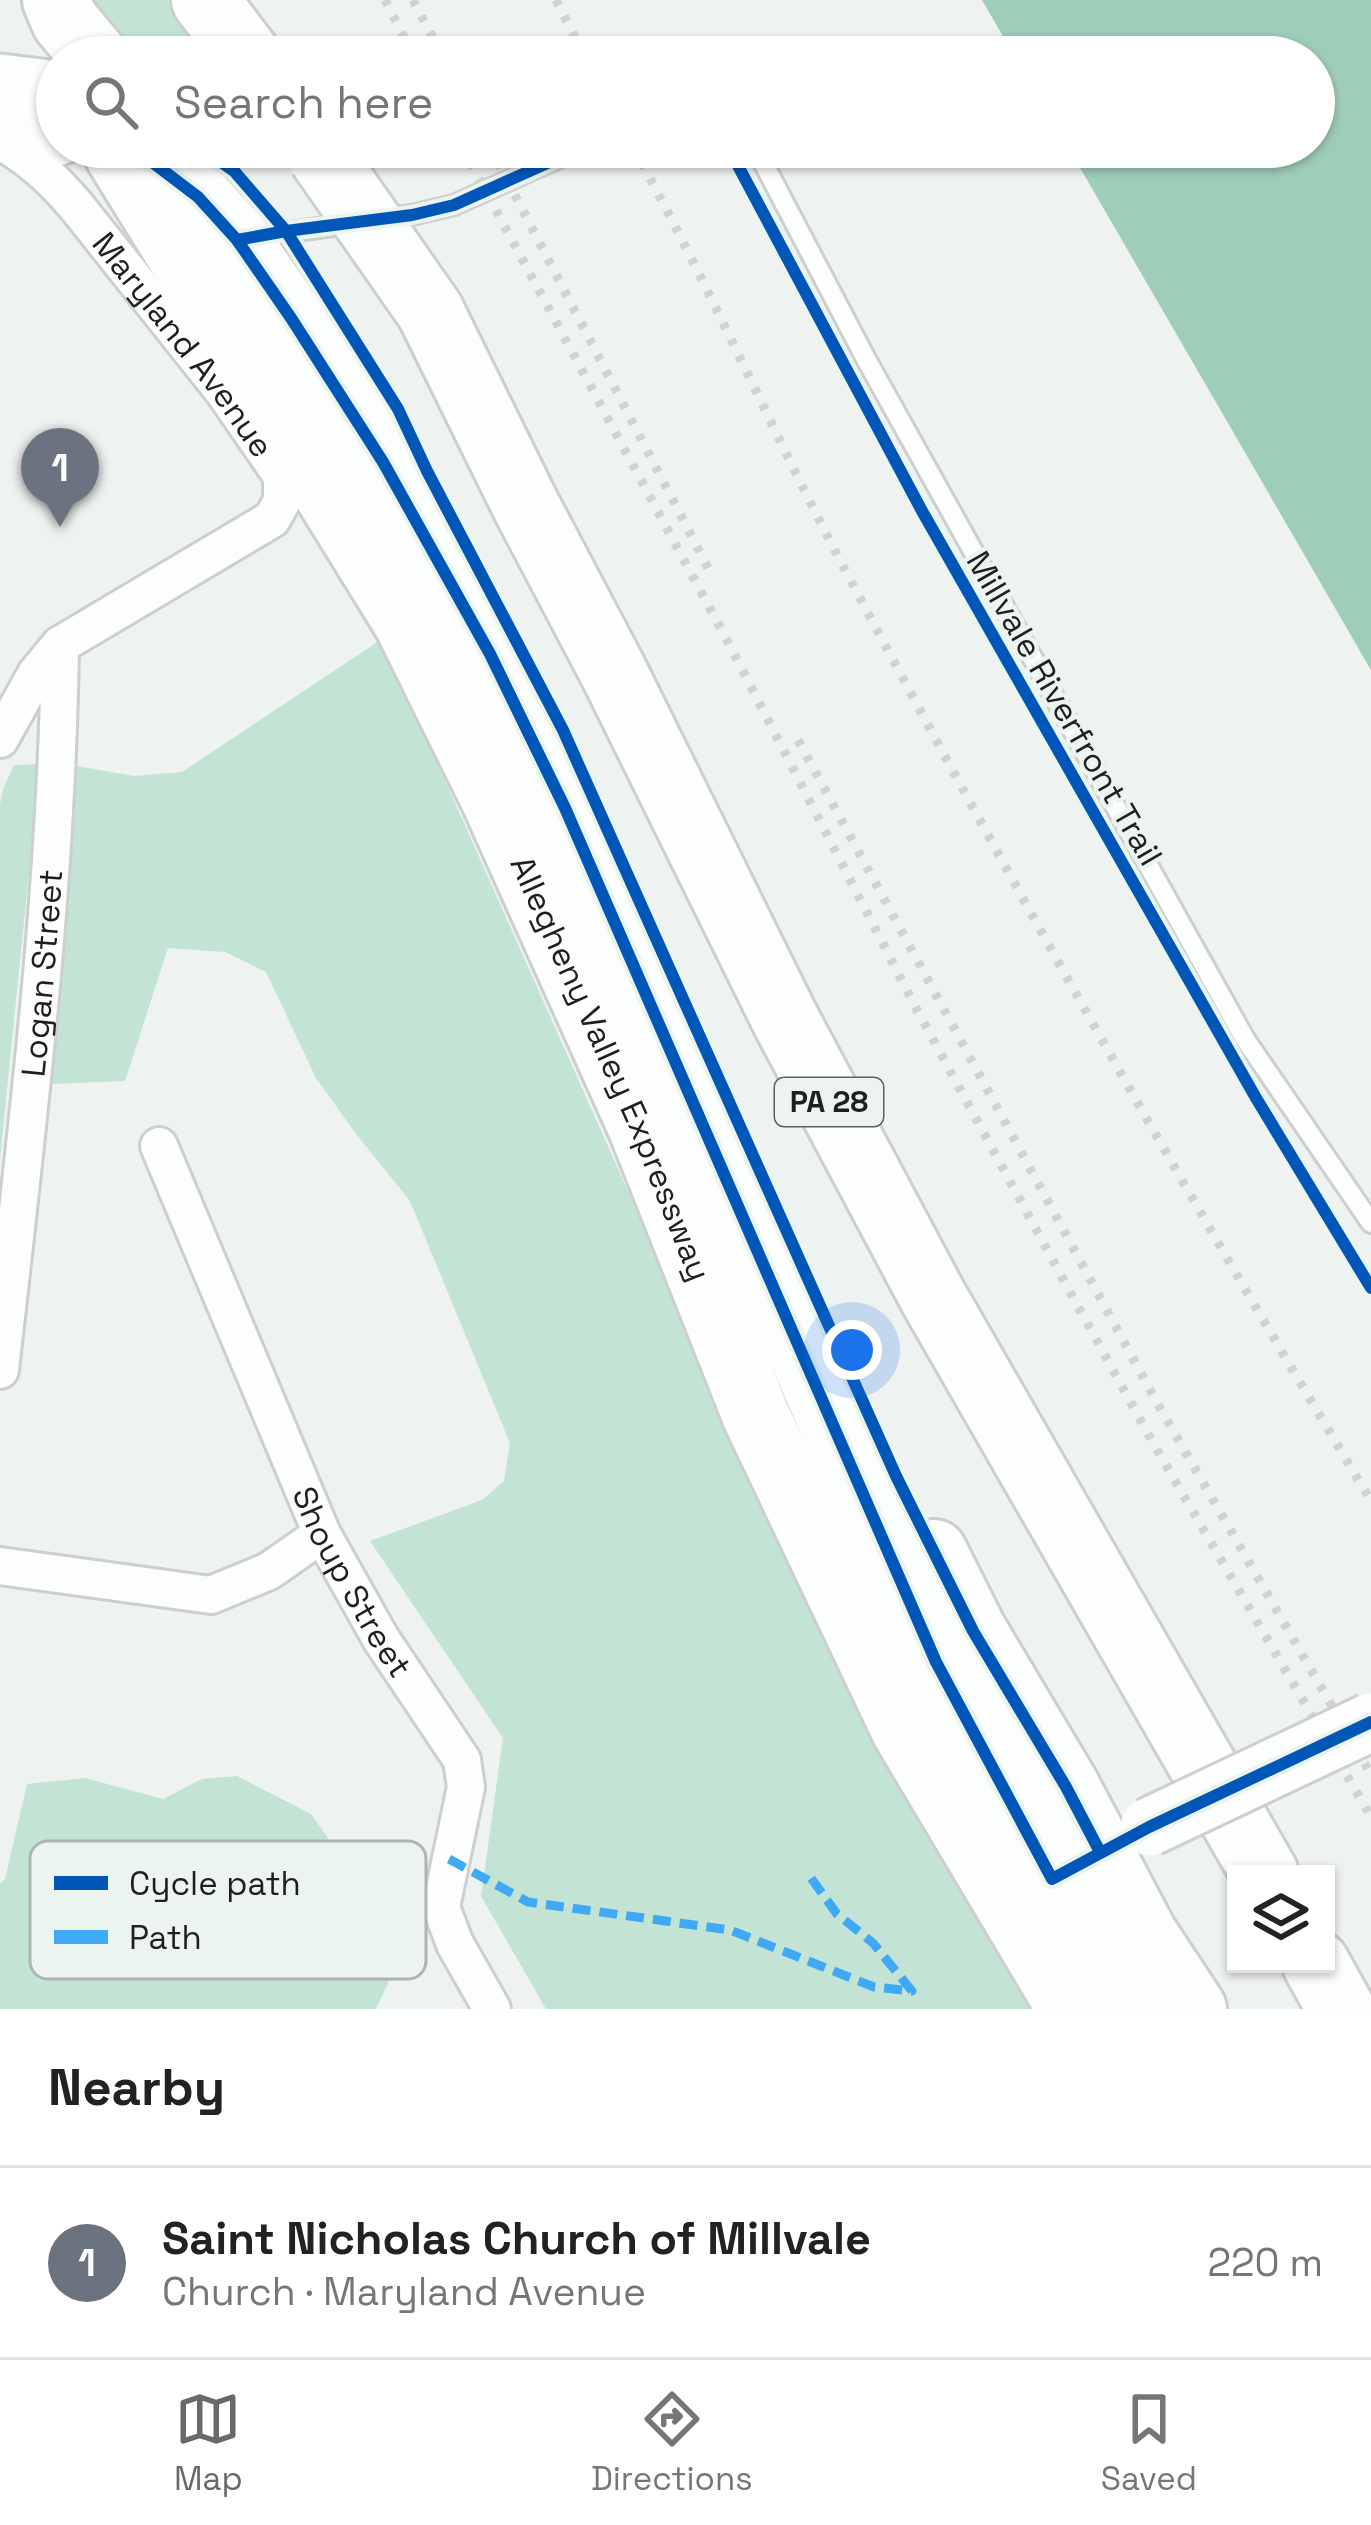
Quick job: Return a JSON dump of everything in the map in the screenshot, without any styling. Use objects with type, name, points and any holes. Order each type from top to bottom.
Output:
[{"type":"highway","points":[[22,0],[45,36]]},
{"type":"highway","points":[[56,0],[78,36]]},
{"type":"highway","points":[[206,0],[233,36]]},
{"type":"highway","points":[[263,0],[283,36]]},
{"type":"highway","points":[[0,124],[36,145]]},
{"type":"highway","name":"Allegheny Valley Expressway","points":[[127,168],[407,622],[494,798],[642,1128],[756,1416],[905,1730],[1071,2009]]},
{"type":"highway","points":[[160,168],[261,235],[398,409],[563,730],[896,1476],[973,1631],[1066,1787],[1144,1935],[1193,2009]]},
{"type":"highway","points":[[231,168],[291,318],[383,462],[565,808],[936,1662]]},
{"type":"highway","name":"PA 28","points":[[342,168],[430,311],[784,1019],[933,1298],[1260,1865]]},
{"type":"highway","points":[[642,1128],[716,1259],[848,1526],[936,1662],[1101,1853],[1129,2009]]},
{"type":"highway","points":[[1321,1973],[1341,2009]]},
{"type":"main road","points":[[0,83],[36,87]]},
{"type":"main road","points":[[1101,1853],[1371,1722]]},
{"type":"street","name":"Maryland Avenue","points":[[0,141],[21,153],[36,154]]},
{"type":"street","name":"Maryland Avenue","points":[[0,739],[36,674],[60,645],[272,519],[282,501],[282,476],[65,168]]},
{"type":"street","name":"Logan Street","points":[[0,1370],[32,1086],[58,763],[60,645]]},
{"type":"street","name":"Shoup Street","points":[[159,1146],[322,1534],[381,1640],[462,1760],[466,1787],[441,1907],[455,1944],[492,2009]]},
{"type":"street","points":[[0,1566],[211,1594],[269,1571],[322,1534]]},
{"type":"lane","points":[[261,235],[454,205],[536,168]]},
{"type":"lane","points":[[765,168],[866,359],[1245,1040],[1371,1223]]},
{"type":"shaded area","points":[[74,0],[170,0],[200,36],[118,36]]},
{"type":"shaded area","points":[[982,0],[1371,0],[1371,670],[1080,168],[1335,168],[1335,36],[1003,36]]},
{"type":"shaded area","points":[[382,639],[807,1593],[1041,2009],[546,2009],[481,1896],[503,1738],[370,1541],[482,1500],[504,1481],[510,1443],[410,1201],[316,1078],[266,972],[225,952],[168,948],[125,1081],[51,1084],[77,766],[134,776],[182,772]]},
{"type":"shaded area","points":[[40,764],[0,1159],[0,804],[14,765]]},
{"type":"shaded area","points":[[237,1776],[311,1814],[330,1841],[30,1841],[30,1979],[389,1979],[376,2009],[0,2009],[0,1883],[5,1879],[27,1784],[85,1778],[163,1799],[202,1779]]},
{"type":"railway","points":[[385,0],[403,36]]},
{"type":"railway","points":[[413,0],[432,36]]},
{"type":"railway","points":[[556,0],[574,36]]},
{"type":"railway","points":[[473,168],[1070,1292],[1371,1817]]},
{"type":"railway","points":[[501,168],[709,570]]},
{"type":"railway","points":[[644,168],[825,531],[978,816],[1171,1161],[1371,1501]]},
{"type":"railway","points":[[798,740],[1156,1401],[1371,1774]]},
{"type":"marked path","points":[[449,1859],[528,1902],[730,1930],[874,1987],[912,1991],[873,1943],[837,1914],[808,1874]]},
{"type":"cycle path","points":[[160,168],[198,197],[237,240],[291,318],[383,462],[490,654],[565,808],[936,1662],[1052,1879],[1149,1827],[1371,1722]]},
{"type":"cycle path","points":[[230,168],[286,231],[398,409],[563,730],[896,1476],[973,1631],[1100,1852]]},
{"type":"cycle path","points":[[237,240],[454,205],[536,168]]},
{"type":"cycle path","name":"Millvale Riverfront Trail","points":[[739,168],[922,511],[1256,1098],[1371,1288]]},
{"type":"place","name":"Saint Nicholas Church of Millvale","points":[[60,527]]}]
